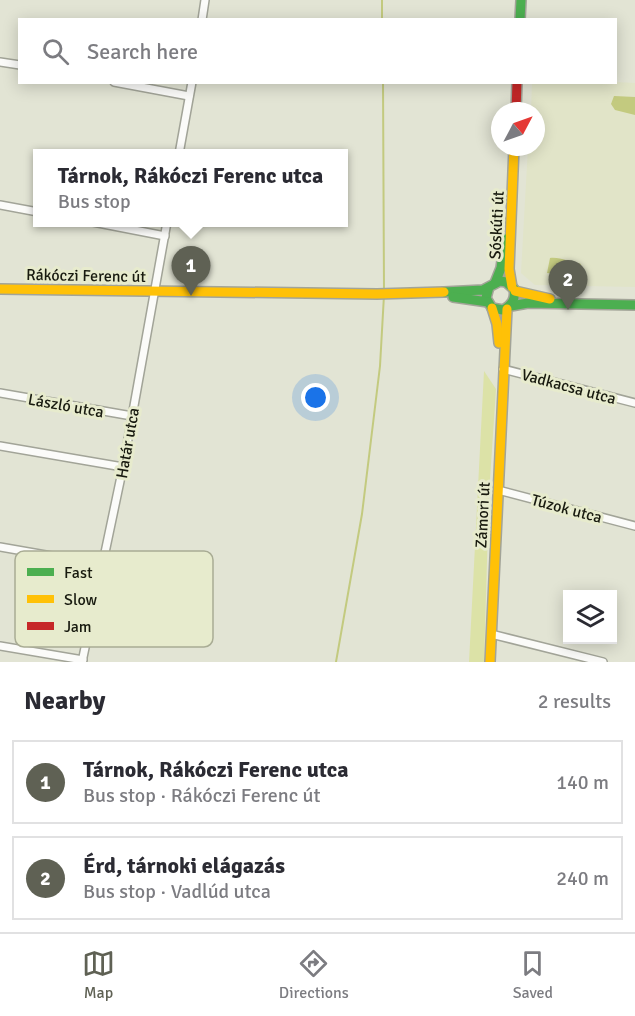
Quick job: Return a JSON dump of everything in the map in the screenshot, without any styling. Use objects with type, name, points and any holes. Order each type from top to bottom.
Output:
[{"type":"main road","points":[[520,0],[520,18]]},
{"type":"main road","points":[[516,102],[517,84]]},
{"type":"main road","name":"Sóskúti út","points":[[513,289],[508,269],[514,156]]},
{"type":"main road","name":"Sóskúti út","points":[[492,285],[501,268],[513,165]]},
{"type":"main road","points":[[420,293],[474,291],[502,281],[513,289],[528,295],[579,303]]},
{"type":"main road","points":[[490,305],[486,295],[492,285]]},
{"type":"main road","name":"Rákóczi Ferenc út","points":[[0,289],[420,293]]},
{"type":"main road","points":[[509,308],[515,300],[513,289]]},
{"type":"main road","points":[[420,293],[474,299],[500,310],[519,303],[635,305]]},
{"type":"main road","name":"Zámori út","points":[[490,305],[497,324],[502,369]]},
{"type":"main road","name":"Zámori út","points":[[490,662],[502,369],[509,308]]},
{"type":"street","points":[[202,18],[206,0]]},
{"type":"street","points":[[0,62],[18,65]]},
{"type":"street","points":[[125,84],[189,96]]},
{"type":"street","points":[[180,149],[192,84]]},
{"type":"street","points":[[0,205],[33,211]]},
{"type":"street","points":[[119,227],[165,236]]},
{"type":"street","name":"Határ utca","points":[[106,551],[166,227]]},
{"type":"street","name":"Vadkacsa utca","points":[[502,369],[635,403]]},
{"type":"street","name":"László utca","points":[[0,393],[132,416]]},
{"type":"street","points":[[0,446],[123,467]]},
{"type":"street","name":"Túzok utca","points":[[498,490],[635,526]]},
{"type":"street","points":[[0,547],[23,551]]},
{"type":"street","points":[[491,634],[603,662]]},
{"type":"street","points":[[0,646],[82,661]]},
{"type":"shaded area","points":[[635,83],[635,287],[535,285],[521,273],[528,156],[545,156],[545,102],[531,102],[532,84]]},
{"type":"shaded area","points":[[614,96],[635,97],[635,115],[615,110],[611,104]]},
{"type":"shaded area","points":[[550,258],[581,264],[579,276],[547,273]]},
{"type":"shaded area","points":[[484,371],[496,389],[489,494],[484,662],[469,662]]},
{"type":"waterway","points":[[382,0],[382,18]]},
{"type":"waterway","points":[[383,84],[384,290]]},
{"type":"waterway","points":[[336,662],[362,514],[380,366],[384,295]]},
{"type":"traffic: fast","points":[[520,18],[521,0]]},
{"type":"traffic: fast","points":[[495,283],[501,268],[505,239]]},
{"type":"traffic: fast","points":[[444,292],[483,290],[500,281],[506,282],[514,289],[513,301],[503,310],[492,308],[486,298],[489,287]]},
{"type":"traffic: fast","points":[[453,297],[488,302]]},
{"type":"traffic: fast","points":[[511,306],[528,303],[635,305]]},
{"type":"traffic: slow","points":[[512,287],[509,269],[514,156]]},
{"type":"traffic: slow","points":[[0,289],[377,294],[444,292]]},
{"type":"traffic: slow","points":[[515,291],[550,299]]},
{"type":"traffic: slow","points":[[492,308],[499,343]]},
{"type":"traffic: slow","points":[[490,662],[507,309]]},
{"type":"traffic: jam","points":[[516,102],[517,84]]},
{"type":"place","name":"Tárnok, Rákóczi Ferenc utca","points":[[191,296]]},
{"type":"place","name":"Érd, tárnoki elágazás","points":[[568,310]]}]
